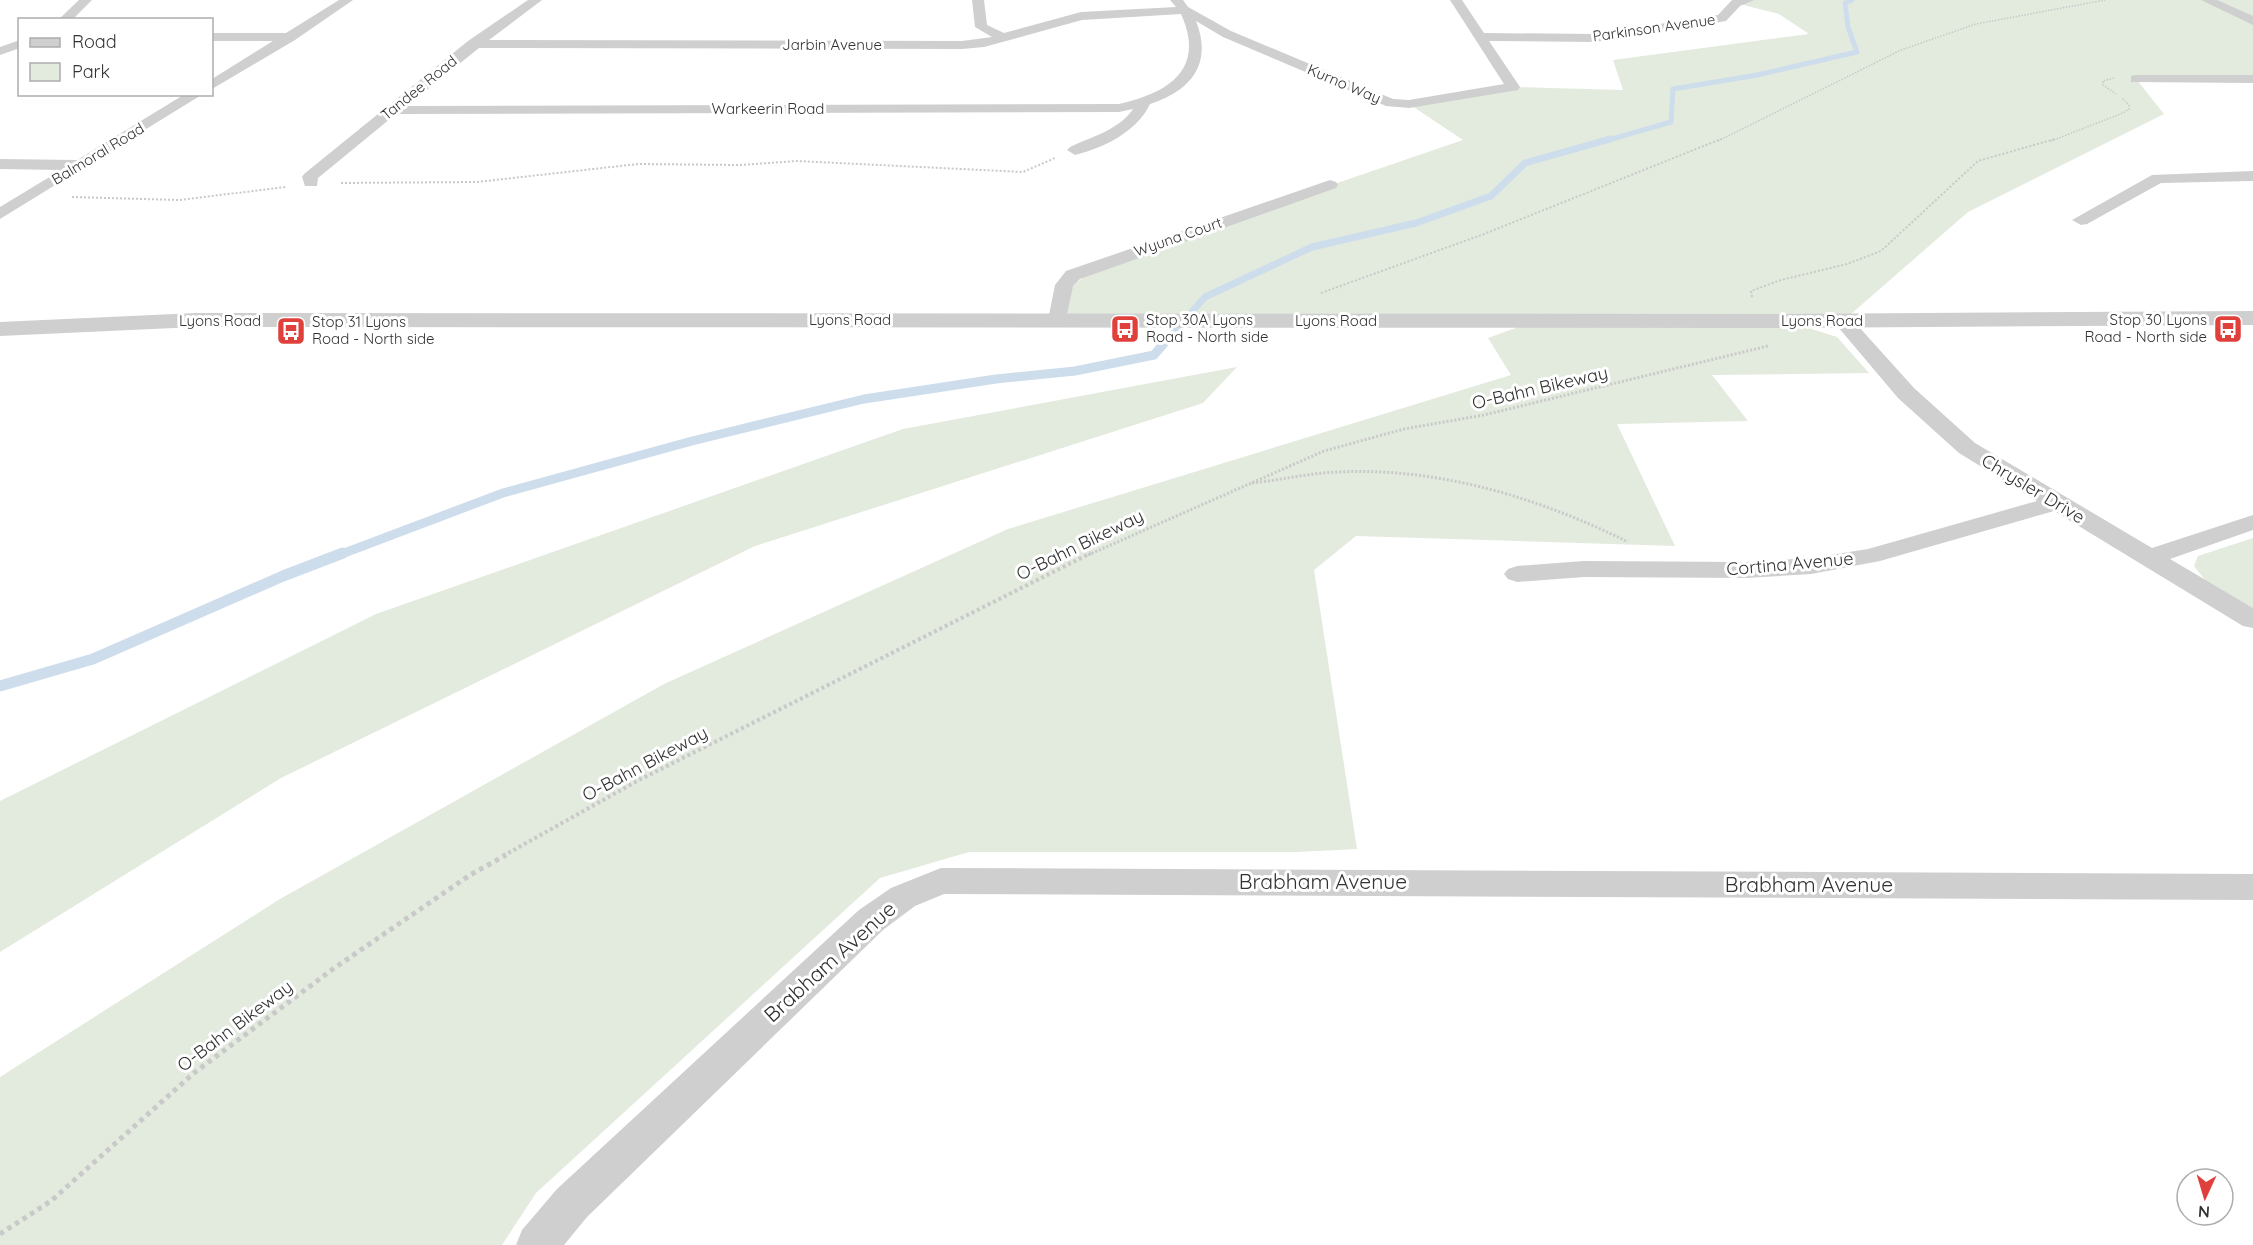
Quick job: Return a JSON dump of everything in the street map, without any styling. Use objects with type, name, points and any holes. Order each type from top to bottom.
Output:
[{"type":"street","points":[[66,18],[86,0]]},
{"type":"street","points":[[213,84],[347,0]]},
{"type":"street","name":"Tandee Road","points":[[311,183],[310,177],[473,44],[536,0]]},
{"type":"street","points":[[978,0],[982,18],[981,27],[1002,37]]},
{"type":"street","points":[[1075,150],[1124,127],[1139,116],[1143,104],[1174,87],[1194,66],[1198,55],[1197,42],[1186,10],[1176,0]]},
{"type":"street","points":[[1456,0],[1481,37]]},
{"type":"street","name":"Parkinson Avenue","points":[[1481,37],[1595,38],[1722,18],[1736,3],[1748,0]]},
{"type":"street","points":[[2207,0],[2253,21]]},
{"type":"street","name":"Jarbin Avenue","points":[[473,44],[962,45],[1081,16],[1186,10]]},
{"type":"street","name":"Kurno Way","points":[[1186,10],[1227,34],[1391,103],[1409,104],[1513,87],[1481,37]]},
{"type":"street","points":[[0,37],[18,37]]},
{"type":"street","points":[[213,37],[291,37]]},
{"type":"street","points":[[0,51],[18,45]]},
{"type":"street","points":[[2136,79],[2253,79]]},
{"type":"street","name":"Balmoral Road","points":[[0,214],[193,96]]},
{"type":"street","name":"Warkeerin Road","points":[[393,110],[1095,109],[1143,104]]},
{"type":"street","points":[[0,164],[80,165]]},
{"type":"street","points":[[2081,220],[2158,178],[2253,176]]},
{"type":"street","name":"Wyuna Court","points":[[1058,320],[1064,285],[1073,275],[1330,184]]},
{"type":"street","name":"Lyons Road","points":[[0,314],[110,316],[167,321]]},
{"type":"street","name":"Lyons Road","points":[[0,329],[167,321],[1843,321],[2253,318]]},
{"type":"street","name":"Chrysler Drive","points":[[1843,321],[1936,422],[1967,448],[2253,620]]},
{"type":"street","name":"Cortina Avenue","points":[[1517,574],[1584,569],[1746,570],[1811,566],[1871,556],[2055,502]]},
{"type":"street","points":[[2148,558],[2253,522]]},
{"type":"street","name":"Brabham Avenue","points":[[537,1245],[572,1203],[871,920],[903,897],[941,881],[2253,887]]},
{"type":"path","points":[[1315,296],[1484,234],[1715,142],[1901,50],[1976,24],[2105,0]]},
{"type":"path","name":"O-Bahn Bikeway","points":[[0,1234],[51,1201],[194,1073],[333,969],[470,875],[639,780],[1119,539],[1324,451],[1404,429],[1484,416],[1764,349],[1773,342],[1774,336],[1753,302],[1751,291],[1781,280],[1847,264],[1881,251],[1978,161],[2045,143],[2129,109],[2129,105],[2103,85],[2103,81],[2109,78],[2136,79]]},
{"type":"path","points":[[30,195],[124,202],[240,195],[311,183],[477,182],[638,164],[740,165],[796,161],[1023,172],[1075,150]]},
{"type":"path","points":[[1245,484],[1339,472],[1402,472],[1476,486],[1562,513],[1632,544]]},
{"type":"green space","points":[[1748,0],[2253,0],[2253,79],[2137,80],[2164,114],[1968,212],[1843,321],[1058,320],[1064,293],[1100,264],[1463,140],[1409,104],[1513,87],[1623,90],[1613,60],[1809,34],[1779,14],[1736,3]]},
{"type":"green space","points":[[1524,325],[1799,325],[1837,337],[1869,373],[1712,375],[1748,421],[1617,424],[1675,546],[1356,536],[1314,570],[1357,849],[1297,852],[969,852],[880,878],[536,1193],[502,1245],[0,1245],[0,1077],[280,899],[664,684],[1008,529],[1511,375],[1488,338]]},
{"type":"green space","points":[[1237,367],[1203,403],[755,546],[281,778],[0,952],[0,801],[376,614],[903,429]]},
{"type":"green space","points":[[2253,538],[2253,608],[2205,580],[2194,566],[2198,556]]},
{"type":"waterway","points":[[1605,141],[1671,122],[1673,89],[1757,75],[1857,52],[1848,27],[1845,3],[1852,0]]},
{"type":"waterway","points":[[1190,314],[1205,297],[1312,247],[1416,223],[1491,196],[1525,163],[1610,139]]},
{"type":"waterway","points":[[339,555],[503,493],[692,441],[864,399],[996,379],[1075,371],[1154,355],[1178,327]]},
{"type":"waterway","points":[[0,686],[93,659],[283,576],[343,553]]},
{"type":"place","name":"Stop 30A Lyons Road - North side","points":[[1125,329]]},
{"type":"place","name":"Stop 30 Lyons Road - North side","points":[[2228,329]]},
{"type":"place","name":"Stop 31 Lyons Road - North side","points":[[291,331]]}]
